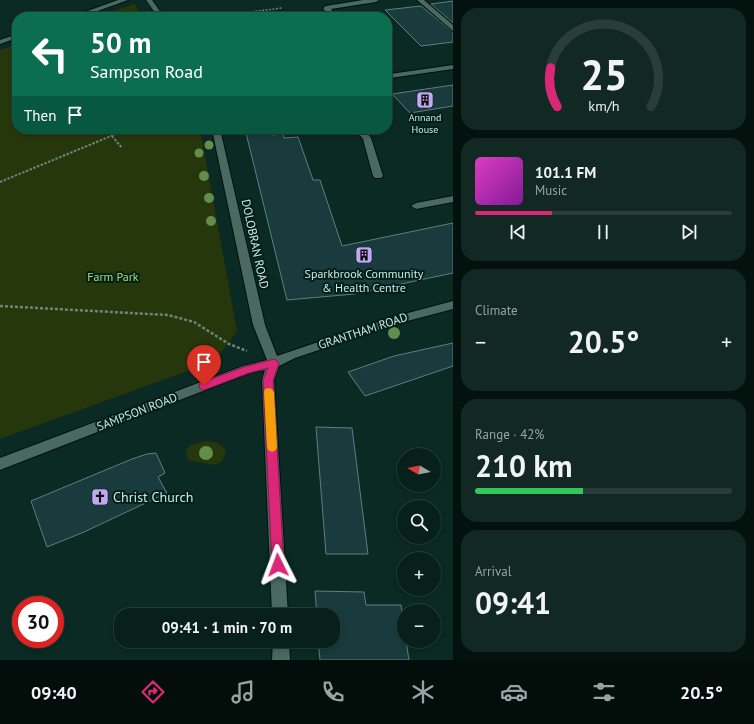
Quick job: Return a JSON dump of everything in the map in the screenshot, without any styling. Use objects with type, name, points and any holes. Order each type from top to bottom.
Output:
[{"type":"street","points":[[89,12],[125,0]]},
{"type":"street","points":[[149,0],[157,12]]},
{"type":"street","points":[[329,12],[326,8],[364,0],[376,0]]},
{"type":"street","points":[[420,0],[453,29]]},
{"type":"street","points":[[0,42],[12,38]]},
{"type":"street","points":[[392,76],[453,67]]},
{"type":"street","name":"DOLOBRAN ROAD","points":[[217,134],[259,326],[274,363]]},
{"type":"street","points":[[363,134],[367,138],[378,176]]},
{"type":"street","points":[[416,206],[453,199]]},
{"type":"street","name":"GRANTHAM ROAD","points":[[274,363],[291,354],[393,321],[453,305]]},
{"type":"street","points":[[274,363],[268,380],[280,608]]},
{"type":"street","name":"SAMPSON ROAD","points":[[0,464],[247,370],[274,363]]},
{"type":"street","points":[[281,648],[281,660]]},
{"type":"path","points":[[250,12],[282,8]]},
{"type":"path","points":[[0,182],[117,134]]},
{"type":"path","points":[[112,136],[122,148]]},
{"type":"path","points":[[0,306],[168,315],[194,322],[229,344],[274,363]]},
{"type":"green space","points":[[135,4],[139,12],[110,12]]},
{"type":"green space","name":"Farm Park","points":[[12,46],[12,134],[201,134],[237,331],[215,361],[0,439],[0,50]]},
{"type":"green space","points":[[206,441],[218,444],[224,449],[226,452],[222,461],[215,465],[188,460],[186,451],[190,445]]},
{"type":"building","points":[[453,1],[453,23],[431,4]]},
{"type":"building","points":[[421,6],[453,32],[453,42],[421,46],[392,17],[392,12],[387,12],[385,10]]},
{"type":"building","name":"Annand House","points":[[453,85],[453,106],[410,113],[392,94]]},
{"type":"building","name":"Sparkbrook Community & Health Centre","points":[[246,134],[283,134],[284,138],[298,137],[313,180],[320,180],[342,246],[453,223],[453,273],[354,294],[287,300]]},
{"type":"building","points":[[453,343],[453,366],[365,396],[348,372],[394,356]]},
{"type":"building","points":[[316,427],[352,428],[368,554],[326,554]]},
{"type":"building","name":"Christ Church","points":[[156,453],[165,473],[158,477],[167,493],[84,532],[47,547],[31,501],[132,459],[147,454]]},
{"type":"building","points":[[315,591],[364,592],[366,605],[397,605],[397,648],[407,648],[409,660],[320,660],[319,648],[340,648],[340,608],[316,608]]},
{"type":"slow traffic","points":[[269,392],[272,447]]},
{"type":"place","name":"Annand House","points":[[425,100]]},
{"type":"place","name":"Sparkbrook Community & Health Centre","points":[[364,255]]},
{"type":"place","name":"Christ Church","points":[[100,497]]},
{"type":"route","points":[[204,386],[247,370],[274,363],[268,380],[278,565]]}]
